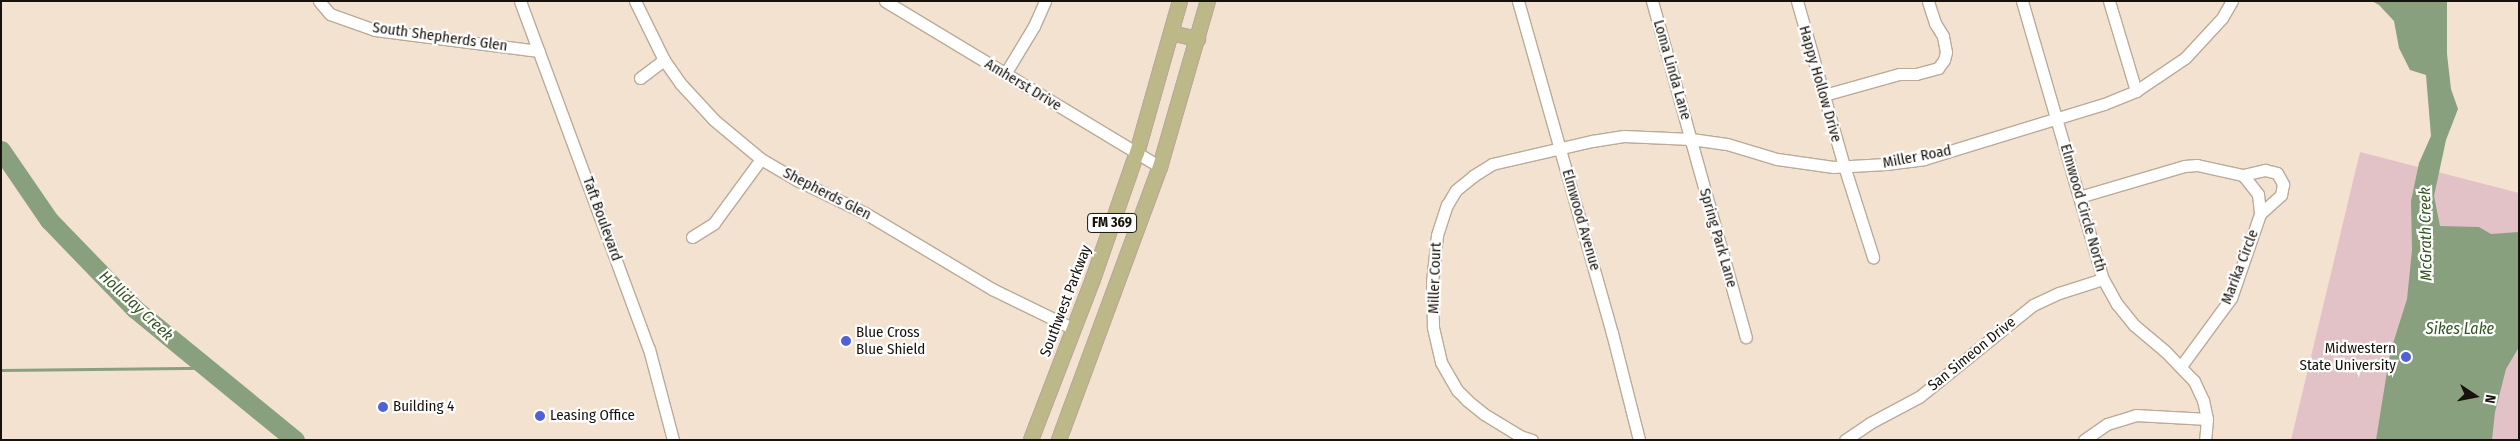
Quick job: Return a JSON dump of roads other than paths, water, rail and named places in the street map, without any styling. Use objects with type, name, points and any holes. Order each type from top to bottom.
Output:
[{"type":"main road","name":"Southwest Parkway","points":[[1031,440],[1072,328],[1093,279],[1137,153],[1180,1]]},
{"type":"main road","name":"FM 369","points":[[1060,440],[1160,167],[1208,1]]},
{"type":"main road","points":[[1171,33],[1198,39]]},
{"type":"street","name":"South Shepherds Glen","points":[[319,1],[330,14],[375,30],[539,51]]},
{"type":"street","name":"Taft Boulevard","points":[[520,1],[649,348],[673,440]]},
{"type":"street","name":"Shepherds Glen","points":[[635,1],[664,60],[680,83],[714,120],[761,159],[797,180],[865,213],[992,289],[1072,328]]},
{"type":"street","name":"Amherst Drive","points":[[886,1],[1160,167]]},
{"type":"street","points":[[1005,74],[1034,26],[1045,1]]},
{"type":"street","name":"Elmwood Avenue","points":[[1518,1],[1561,148],[1639,439]]},
{"type":"street","name":"Loma Linda Lane","points":[[1652,1],[1691,139]]},
{"type":"street","name":"Happy Hollow Drive","points":[[1797,1],[1844,166],[1873,257]]},
{"type":"street","points":[[1824,95],[1899,74],[1916,74],[1938,68],[1944,60],[1946,52],[1943,36],[1935,23],[1928,1]]},
{"type":"street","name":"Elmwood Circle North","points":[[2022,1],[2058,119],[2103,279],[2109,293],[2134,325],[2181,366],[2194,381],[2203,400],[2207,419],[2205,440]]},
{"type":"street","points":[[2109,1],[2136,91]]},
{"type":"street","name":"Miller Road","points":[[1561,148],[1624,136],[1691,139],[1727,144],[1777,159],[1810,165],[1886,164],[1924,159],[2058,119],[2136,91],[2186,58],[2222,18],[2232,1]]},
{"type":"street","points":[[640,78],[664,60]]},
{"type":"street","name":"Spring Park Lane","points":[[1691,139],[1746,337]]},
{"type":"street","name":"Miller Court","points":[[1532,440],[1520,436],[1484,414],[1457,390],[1446,373],[1441,362],[1433,327],[1434,254],[1441,218],[1456,190],[1492,164],[1561,148]]},
{"type":"street","points":[[692,237],[714,223],[761,159]]},
{"type":"street","name":"Marika Circle","points":[[2080,197],[2184,166],[2209,166],[2243,175],[2265,170],[2277,173],[2283,184],[2281,195],[2260,214]]},
{"type":"street","name":"Marika Circle","points":[[2181,366],[2231,298],[2260,214],[2258,194],[2243,175]]},
{"type":"street","name":"San Simeon Drive","points":[[1845,440],[1870,423],[1919,397],[2033,305],[2059,293],[2103,279]]},
{"type":"street","points":[[2084,440],[2107,424],[2136,415],[2207,419]]},
{"type":"street","points":[[1626,440],[1639,439]]},
{"type":"water","name":"Sikes Lake","points":[[2372,1],[2447,1],[2447,54],[2451,89],[2458,109],[2446,140],[2434,196],[2440,226],[2479,227],[2491,234],[2519,232],[2519,347],[2506,369],[2495,412],[2492,440],[2376,440],[2390,353],[2407,299],[2412,250],[2411,201],[2419,163],[2431,136],[2426,75],[2410,70],[2399,48],[2394,21],[2379,5]]},
{"type":"waterway","name":"Holliday Creek","points":[[1,150],[49,220],[135,309],[295,440]]},
{"type":"waterway","points":[[1,370],[207,368]]},
{"type":"place","name":"Blue Cross Blue Shield","points":[[846,341]]},
{"type":"place","name":"Midwestern State University","points":[[2406,357]]},
{"type":"place","name":"Building 4","points":[[383,407]]},
{"type":"place","name":"Leasing Office","points":[[540,416]]},
{"type":"water label","name":"McGrath Creek","points":[[2426,234]]}]
